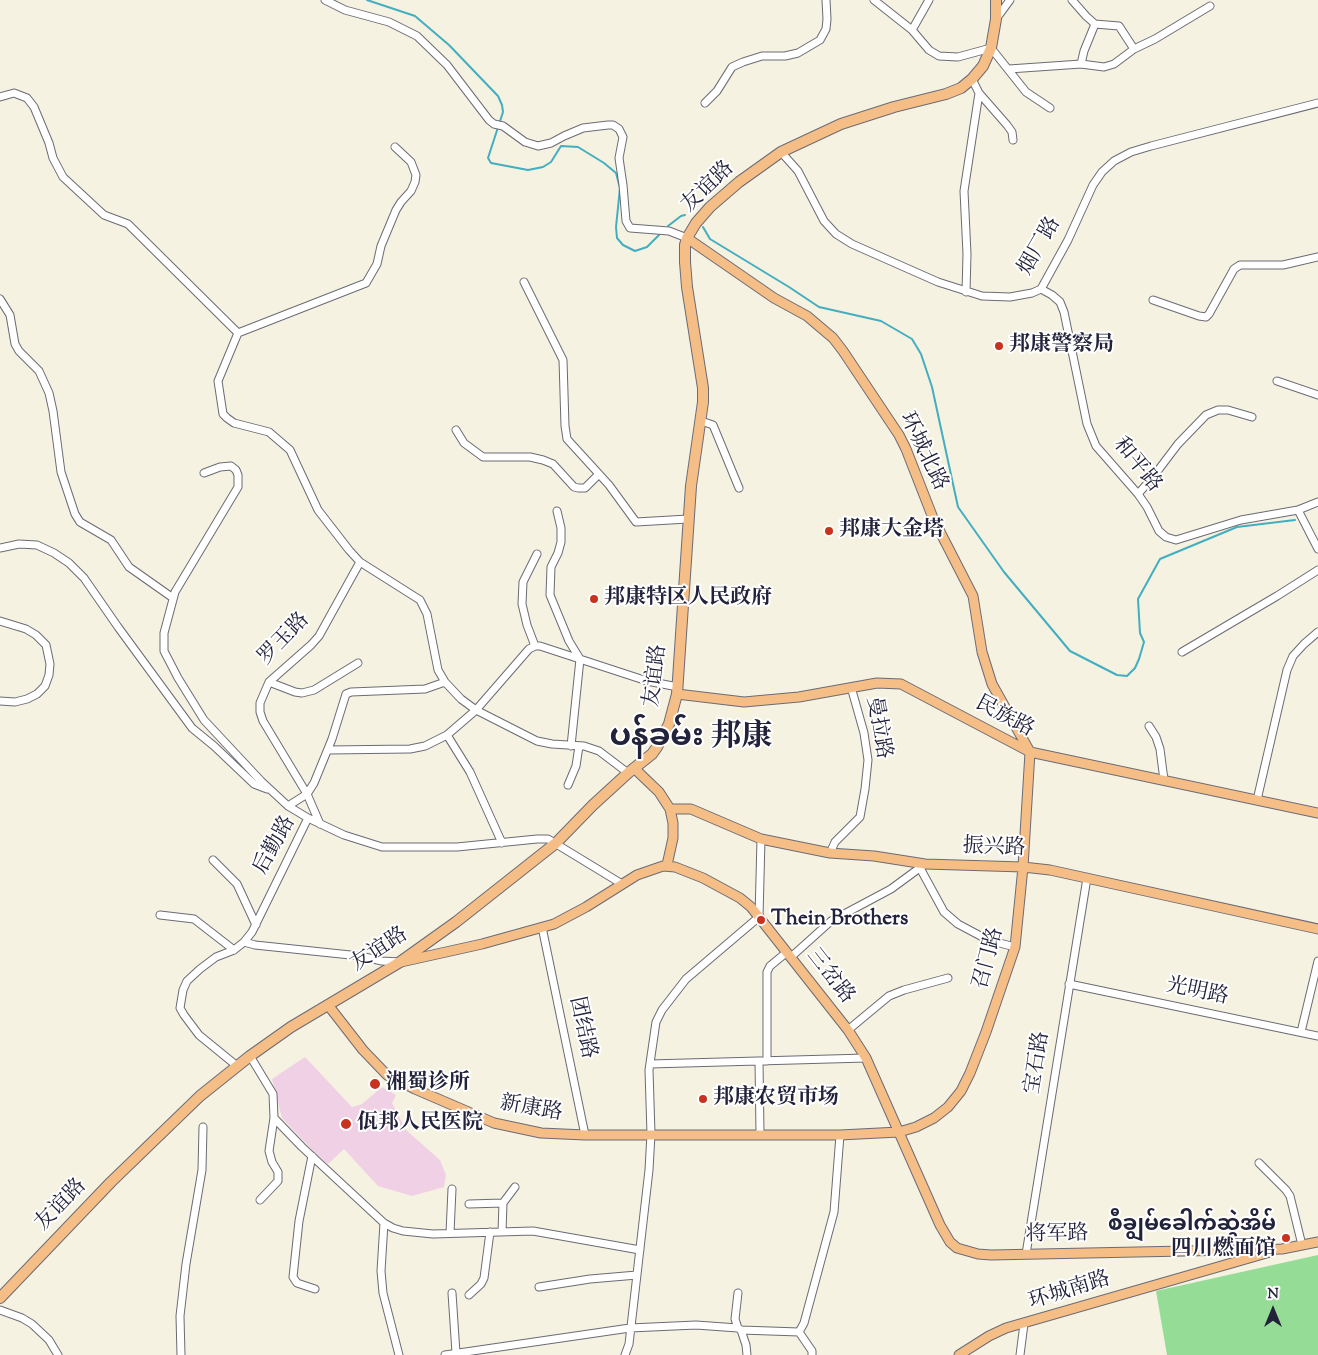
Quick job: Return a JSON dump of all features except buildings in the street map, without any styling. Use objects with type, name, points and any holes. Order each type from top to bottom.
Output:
[{"type":"highway","name":"友谊路","points":[[0,1298],[111,1182],[200,1096],[250,1056],[291,1027],[400,962],[456,922],[556,843],[631,770],[652,754],[663,738],[674,709],[678,690],[688,519],[701,421],[703,388],[684,262],[686,238],[710,207],[739,182],[781,152],[841,124],[961,88],[983,66],[991,48],[996,19],[996,0]]},
{"type":"main road","name":"环城北路","points":[[686,238],[774,298],[807,316],[833,338],[843,351],[899,435],[906,449],[933,518],[973,596],[982,652],[992,684],[1030,752]]},
{"type":"main road","name":"民族路","points":[[678,690],[744,702],[799,697],[851,686],[878,683],[901,684],[1030,752],[1318,813]]},
{"type":"main road","name":"召门路","points":[[899,1132],[934,1118],[948,1107],[961,1091],[986,1032],[1015,947],[1023,867],[1030,752]]},
{"type":"main road","points":[[400,962],[482,944],[567,918],[637,875],[667,865],[673,831],[670,809],[659,792],[631,770]]},
{"type":"main road","name":"振兴路","points":[[670,809],[692,809],[761,839],[830,853],[874,856],[923,866],[1023,867],[1050,870],[1318,929]]},
{"type":"main road","name":"三岔路","points":[[667,865],[703,878],[750,906],[848,1030],[866,1058],[899,1132]]},
{"type":"main road","name":"新康路","points":[[328,1005],[363,1050],[388,1075],[415,1089],[494,1123],[541,1132],[585,1135],[840,1135],[899,1132]]},
{"type":"main road","name":"将军路","points":[[899,1132],[940,1225],[950,1242],[957,1248],[978,1254],[1282,1249],[1318,1242]]},
{"type":"main road","name":"环城南路","points":[[959,1355],[989,1336],[1006,1328],[1282,1249]]},
{"type":"main road","points":[[1208,1250],[1213,1257],[1213,1268]]},
{"type":"street","points":[[325,0],[345,10],[389,22],[417,36],[447,66],[489,120],[494,124],[503,126],[525,142],[538,146],[551,144],[582,128],[613,125],[619,129],[623,137],[619,158],[626,221],[630,228],[669,232],[686,238]]},
{"type":"street","points":[[705,103],[717,91],[732,67],[762,56],[785,56],[798,53],[820,40],[826,29],[826,0]]},
{"type":"street","points":[[874,0],[912,30],[929,50],[939,56],[958,57],[991,48],[1026,92],[1050,108]]},
{"type":"street","points":[[912,30],[929,0]]},
{"type":"street","points":[[996,19],[1010,0]]},
{"type":"street","points":[[1072,0],[1095,24],[1119,26],[1134,49]]},
{"type":"street","points":[[1009,69],[1081,64],[1104,67],[1114,64],[1134,49],[1155,39],[1210,6]]},
{"type":"street","points":[[1081,64],[1095,24]]},
{"type":"street","points":[[972,79],[979,93],[1007,124],[1012,132],[1013,140]]},
{"type":"street","points":[[0,97],[14,93],[27,98],[34,107],[53,158],[64,177],[104,215],[128,224],[238,333]]},
{"type":"street","points":[[966,292],[967,254],[964,192],[979,93]]},
{"type":"street","name":"烟厂路","points":[[781,152],[798,171],[824,221],[836,234],[852,244],[938,282],[966,292],[982,296],[1026,295],[1041,289],[1068,240],[1093,185],[1114,160],[1130,152],[1151,146],[1318,103]]},
{"type":"street","points":[[395,147],[411,162],[416,175],[415,182],[412,191],[396,210],[381,246],[377,264],[366,282],[238,333],[218,380],[223,414],[234,423],[269,432],[290,450],[318,510],[349,550],[360,562],[420,600],[427,614],[438,670],[445,682],[462,699],[476,710],[537,741],[580,746],[598,751],[631,770]]},
{"type":"street","points":[[1153,300],[1206,317],[1234,269],[1240,265],[1283,264],[1318,257]]},
{"type":"street","points":[[524,282],[563,360],[567,438],[599,474],[636,522],[688,519]]},
{"type":"street","name":"和平路","points":[[1041,289],[1060,302],[1064,312],[1087,424],[1096,446],[1138,494],[1159,531],[1166,537],[1176,540],[1242,520],[1298,510],[1318,502]]},
{"type":"street","points":[[0,299],[10,315],[15,344],[19,351],[39,371],[46,386],[53,411],[61,472],[75,514],[80,522],[111,540],[129,566],[173,598]]},
{"type":"street","points":[[1278,381],[1318,395]]},
{"type":"street","points":[[1138,494],[1178,444],[1206,415],[1218,410],[1228,410],[1252,417]]},
{"type":"street","points":[[701,421],[713,425],[739,488]]},
{"type":"street","points":[[456,430],[464,443],[483,457],[530,457],[544,460],[553,464],[574,487],[585,488],[599,474]]},
{"type":"street","points":[[204,473],[220,467],[231,466],[238,475],[238,487],[173,598],[163,642],[168,661],[193,706],[204,720],[261,781],[288,806],[308,818]]},
{"type":"street","points":[[1298,510],[1318,549]]},
{"type":"street","points":[[557,511],[561,528],[561,542],[551,567],[550,595],[568,641],[580,659],[571,746]]},
{"type":"street","points":[[0,548],[18,544],[37,545],[54,552],[69,563],[84,578],[192,728],[254,784],[270,789]]},
{"type":"street","points":[[535,646],[522,604],[524,582],[537,554]]},
{"type":"street","name":"罗玉路","points":[[320,825],[306,794],[263,721],[260,703],[269,682],[319,636],[360,562]]},
{"type":"street","points":[[1182,652],[1318,570]]},
{"type":"street","points":[[0,621],[36,635],[46,645],[50,664],[45,686],[37,694],[15,702],[0,701]]},
{"type":"street","points":[[1257,800],[1287,670],[1293,656],[1318,632]]},
{"type":"street","points":[[328,750],[410,749],[424,746],[447,735],[476,710],[529,649],[535,646],[678,690]]},
{"type":"street","points":[[269,682],[302,693],[314,690],[358,663]]},
{"type":"street","points":[[288,806],[306,794],[314,783],[328,750],[348,692],[425,689],[445,682]]},
{"type":"street","name":"曼拉路","points":[[830,853],[835,842],[860,817],[865,789],[868,760],[864,732],[851,686]]},
{"type":"street","points":[[1149,726],[1156,737],[1160,750],[1164,780]]},
{"type":"street","points":[[447,735],[470,772],[502,843]]},
{"type":"street","points":[[568,785],[576,766],[580,746]]},
{"type":"street","name":"后勤路","points":[[237,1066],[199,1035],[184,1015],[180,1008],[183,990],[187,981],[216,957],[234,950],[244,942],[256,925],[308,818],[344,835],[382,847],[457,847],[543,839],[556,843],[622,884]]},
{"type":"street","points":[[625,1355],[629,1344],[651,1134],[650,1064],[656,1022],[676,990],[686,979],[759,917],[761,839]]},
{"type":"street","points":[[212,860],[237,884],[256,925]]},
{"type":"street","points":[[760,1134],[766,972],[770,966],[789,954],[831,921],[891,889],[923,866],[944,912],[958,924],[988,940],[1015,947]]},
{"type":"street","name":"宝石路","points":[[1026,1254],[1087,878]]},
{"type":"street","points":[[160,915],[194,919],[234,950]]},
{"type":"street","name":"团结路","points":[[542,927],[585,1135]]},
{"type":"street","points":[[244,942],[271,947],[400,962]]},
{"type":"street","points":[[1301,1032],[1318,961]]},
{"type":"street","points":[[848,1030],[889,996],[948,978]]},
{"type":"street","name":"光明路","points":[[1070,984],[1318,1036]]},
{"type":"street","points":[[250,1056],[273,1094],[274,1118],[269,1151],[272,1162],[278,1172],[278,1181],[260,1200]]},
{"type":"street","points":[[650,1064],[866,1058]]},
{"type":"street","points":[[274,1118],[384,1223],[404,1231],[548,1233],[640,1250]]},
{"type":"street","points":[[181,1355],[180,1316],[186,1264],[202,1170],[203,1127]]},
{"type":"street","points":[[799,1332],[804,1323],[834,1212],[840,1135]]},
{"type":"street","points":[[312,1156],[299,1221],[293,1277],[297,1283],[315,1288]]},
{"type":"street","points":[[1259,1163],[1290,1196],[1302,1245]]},
{"type":"street","points":[[502,1232],[502,1203],[515,1188]]},
{"type":"street","points":[[450,1233],[452,1189]]},
{"type":"street","points":[[469,1204],[502,1203]]},
{"type":"street","points":[[384,1223],[383,1293],[399,1355]]},
{"type":"street","points":[[469,1295],[481,1284],[484,1278],[490,1232]]},
{"type":"street","points":[[539,1287],[590,1279],[637,1275]]},
{"type":"street","points":[[452,1293],[456,1353]]},
{"type":"street","points":[[738,1293],[735,1319],[746,1345],[747,1355]]},
{"type":"street","points":[[0,1310],[32,1324],[49,1340],[58,1355]]},
{"type":"street","points":[[1020,1355],[1024,1324]]},
{"type":"street","points":[[445,1355],[630,1328],[696,1325],[799,1332]]},
{"type":"street","points":[[799,1332],[812,1351],[812,1355]]},
{"type":"shaded area","name":"佤邦人民医院","points":[[305,1057],[352,1107],[362,1104],[382,1087],[396,1095],[392,1103],[406,1130],[440,1160],[446,1175],[444,1187],[412,1196],[378,1186],[344,1149],[328,1164],[315,1153],[282,1118],[272,1079]]},
{"type":"green space","points":[[1318,1255],[1318,1355],[1167,1355],[1156,1291]]},
{"type":"waterway","points":[[367,0],[415,16],[449,45],[498,96],[503,112],[488,158],[491,163],[528,170],[543,167],[551,162],[561,146],[578,147],[616,173],[620,188],[616,227],[617,238],[623,245],[635,251],[647,247],[659,235]]},
{"type":"waterway","points":[[668,226],[685,215]]},
{"type":"waterway","points":[[703,227],[710,239],[819,307],[881,321],[912,339],[921,354],[932,387],[958,507],[1004,572],[1070,651],[1117,675],[1127,676],[1135,668],[1139,659],[1144,642],[1140,633],[1138,599],[1160,559],[1237,527],[1295,520]]},
{"type":"place","name":"邦康警察局","points":[[999,346]]},
{"type":"place","name":"邦康大金塔","points":[[829,531]]},
{"type":"place","name":"邦康特区人民政府","points":[[594,599]]},
{"type":"place","name":"Thein Brothers","points":[[761,920]]},
{"type":"place","name":"湘蜀诊所","points":[[375,1084]]},
{"type":"place","name":"邦康农贸市场","points":[[703,1099]]},
{"type":"place","name":"佤邦人民医院","points":[[346,1124]]},
{"type":"place","name":"စီချွမ်ခေါက်ဆွဲအိမ် 四川燃面馆","points":[[1286,1238]]},
{"type":"district","name":"ပန်ခမ်း 邦康","points":[[691,740]]}]
